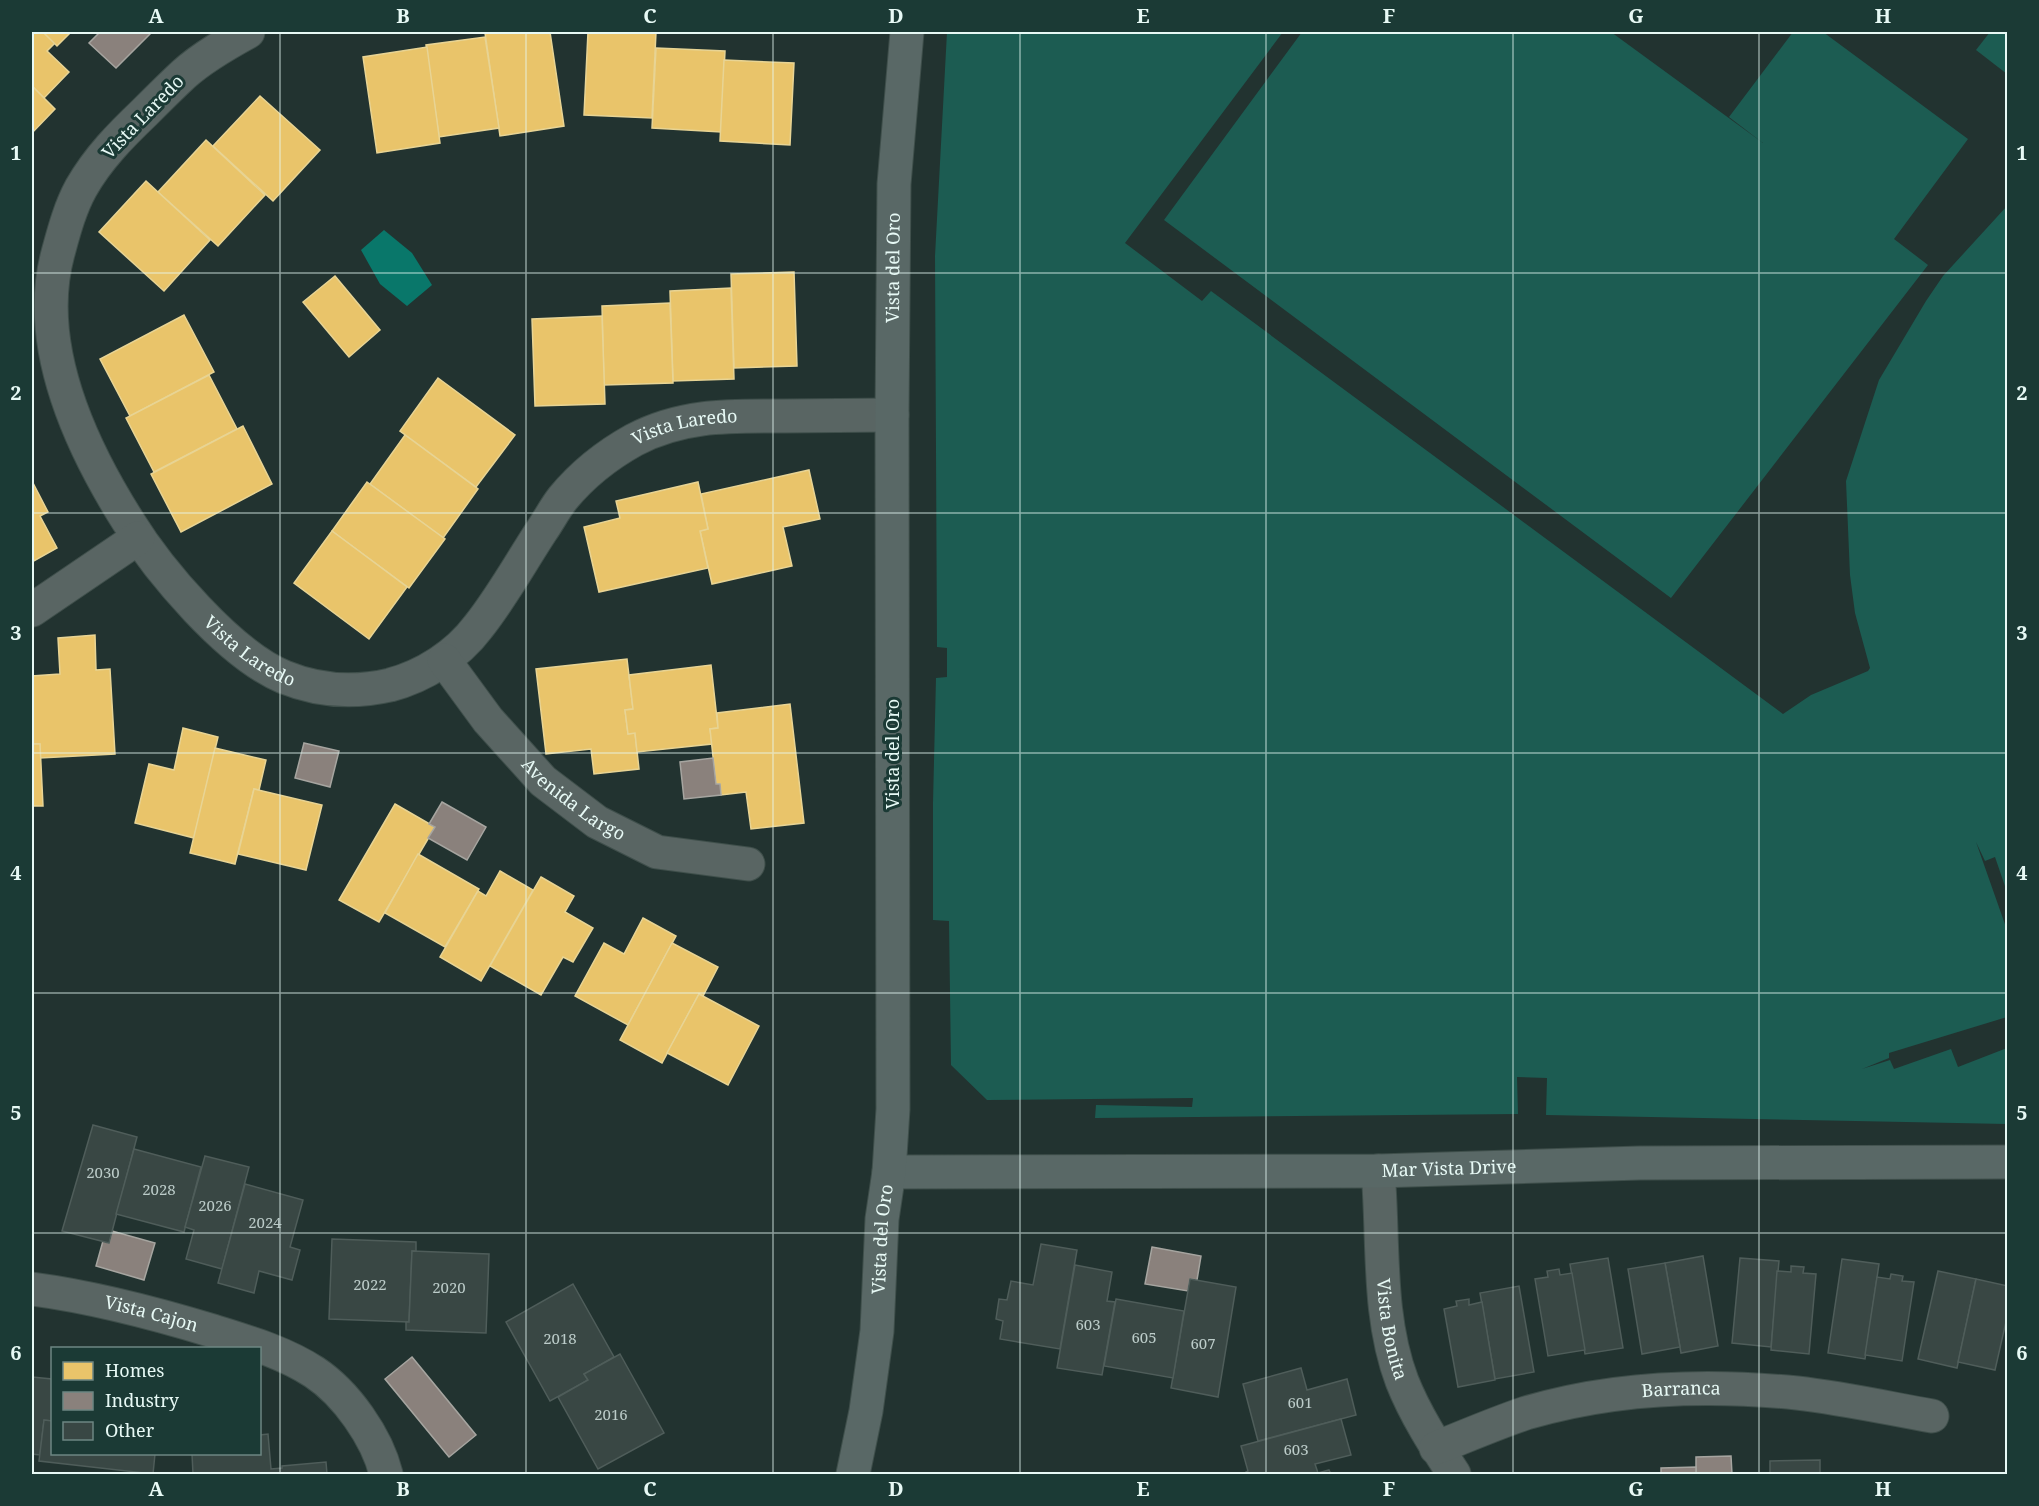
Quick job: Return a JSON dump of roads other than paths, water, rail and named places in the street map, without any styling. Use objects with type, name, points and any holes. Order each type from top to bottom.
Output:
[{"type":"street","name":"Vista Laredo","points":[[248,32],[221,47],[186,72],[110,147],[80,189],[65,225],[55,262],[51,317],[60,380],[81,434],[107,487],[154,560],[207,620],[255,660],[284,677],[324,689],[367,690],[407,680],[444,660],[477,630],[562,499],[595,466],[634,440],[667,426],[712,416],[892,415]]},
{"type":"street","name":"Vista del Oro","points":[[854,1474],[866,1412],[877,1331],[882,1220],[889,1172],[893,1109],[894,184],[907,32]]},
{"type":"street","points":[[32,610],[138,538]]},
{"type":"street","name":"Avenida Largo","points":[[444,660],[488,720],[543,781],[597,822],[657,852],[748,864]]},
{"type":"street","name":"Mar Vista Drive","points":[[889,1172],[1378,1171],[1640,1163],[2007,1162]]},
{"type":"street","name":"Vista Bonita","points":[[1378,1171],[1382,1280],[1391,1343],[1402,1381],[1436,1448],[1454,1474]]},
{"type":"street","name":"Vista Cajon","points":[[32,1289],[105,1302],[158,1315],[273,1350],[315,1373],[344,1399],[368,1430],[386,1474]]},
{"type":"street","name":"Barranca","points":[[1436,1448],[1525,1414],[1592,1398],[1661,1390],[1730,1388],[1799,1393],[1932,1416]]}]
